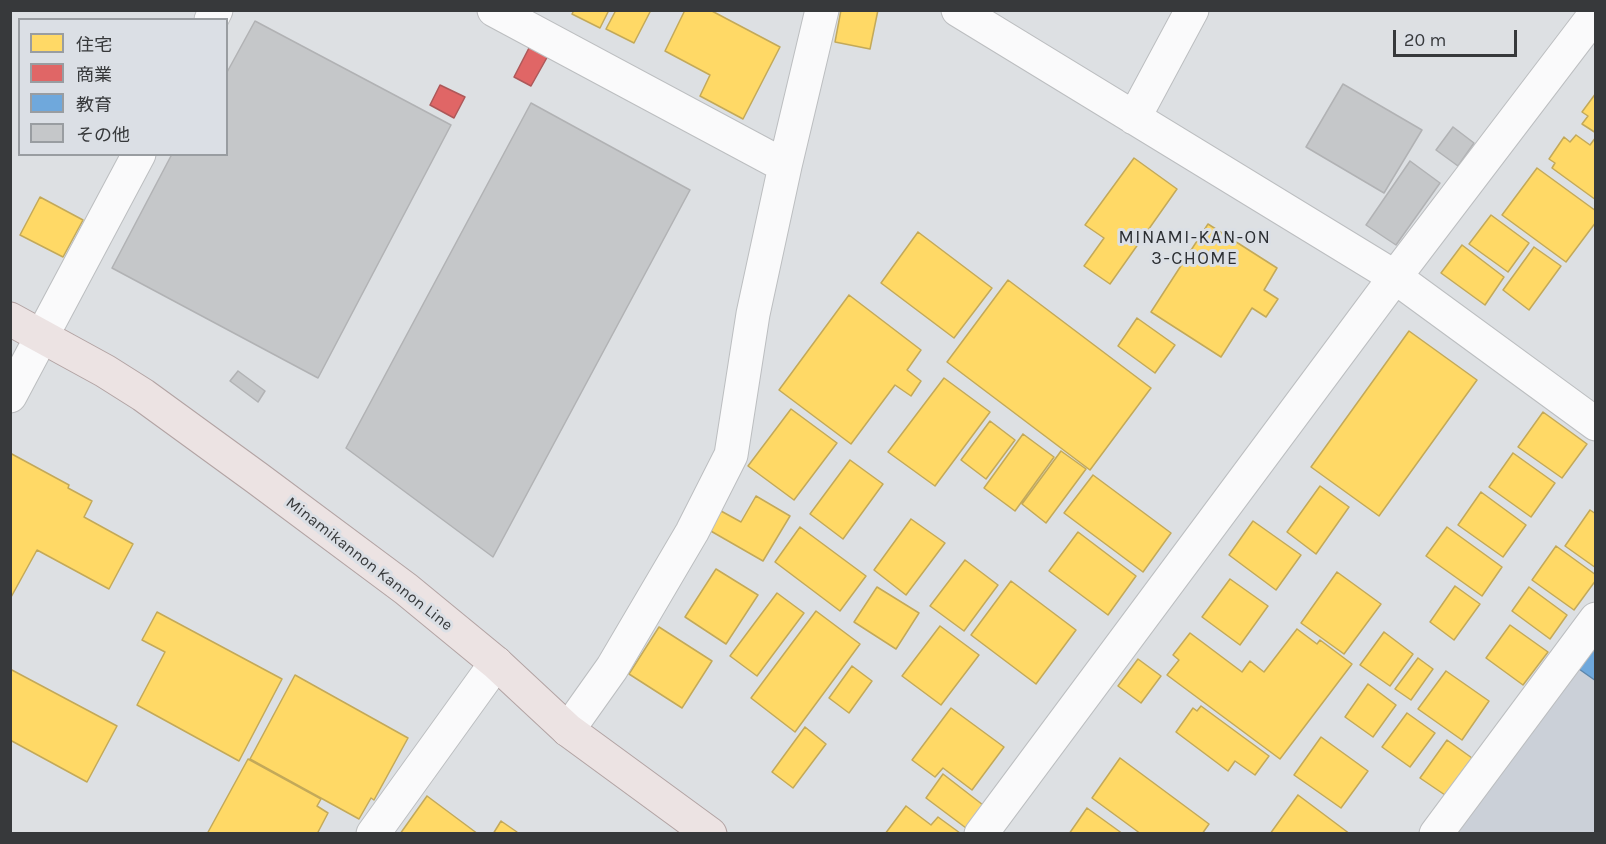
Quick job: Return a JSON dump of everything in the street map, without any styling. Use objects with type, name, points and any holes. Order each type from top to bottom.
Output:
[{"type":"main road","name":"Minamikannon Kannon Line","points":[[10,319],[105,371],[191,429],[405,589],[496,663],[568,730],[710,834]]},
{"type":"street","points":[[494,10],[784,166]]},
{"type":"street","points":[[568,730],[612,668],[692,532],[731,455],[753,314],[784,166],[822,10]]},
{"type":"street","points":[[958,10],[1395,277],[1596,424]]},
{"type":"street","points":[[1134,118],[1192,10]]},
{"type":"street","points":[[981,834],[1395,277],[1596,13]]},
{"type":"street","points":[[10,396],[138,156]]},
{"type":"street","points":[[1436,834],[1596,619]]},
{"type":"street","points":[[373,834],[496,663]]},
{"type":"shaded area","points":[[1595,635],[1595,833],[1449,833]]},
{"type":"building: 住宅","points":[[574,10],[609,10],[600,28],[572,14]]},
{"type":"building: 住宅","points":[[616,10],[651,10],[634,43],[606,29]]},
{"type":"building: 住宅","points":[[685,10],[710,10],[780,47],[743,119],[700,96],[710,75],[665,51]]},
{"type":"building: 住宅","points":[[841,10],[878,10],[870,49],[835,42]]},
{"type":"building: 住宅","points":[[1596,93],[1596,133],[1582,124],[1588,116],[1582,112]]},
{"type":"building: 住宅","points":[[1576,135],[1590,145],[1596,137],[1596,200],[1552,168],[1555,163],[1549,159],[1564,137],[1570,142]]},
{"type":"building: 住宅","points":[[1134,158],[1177,189],[1110,284],[1084,266],[1104,238],[1085,225]]},
{"type":"building: 住宅","points":[[1537,168],[1596,211],[1596,222],[1566,262],[1502,215]]},
{"type":"building: 住宅","points":[[40,197],[83,220],[63,257],[20,235]]},
{"type":"building: 住宅","points":[[1491,215],[1529,243],[1508,272],[1469,244]]},
{"type":"building: 住宅","points":[[1208,224],[1277,268],[1264,290],[1278,299],[1266,317],[1252,308],[1221,357],[1151,312]]},
{"type":"building: 住宅","points":[[918,232],[992,288],[954,338],[881,283]]},
{"type":"building: 住宅","points":[[1462,245],[1504,277],[1485,305],[1441,273]]},
{"type":"building: 住宅","points":[[1534,247],[1561,266],[1529,310],[1503,290]]},
{"type":"building: 住宅","points":[[1008,280],[1151,388],[1090,470],[947,362]]},
{"type":"building: 住宅","points":[[849,295],[921,350],[907,370],[921,381],[911,396],[895,385],[851,444],[779,390]]},
{"type":"building: 住宅","points":[[1137,318],[1175,345],[1155,373],[1118,346]]},
{"type":"building: 住宅","points":[[1409,331],[1477,380],[1379,516],[1311,467]]},
{"type":"building: 住宅","points":[[944,378],[990,412],[935,486],[888,452]]},
{"type":"building: 住宅","points":[[791,409],[837,443],[794,500],[748,466]]},
{"type":"building: 住宅","points":[[1543,412],[1587,444],[1562,478],[1518,447]]},
{"type":"building: 住宅","points":[[990,421],[1015,440],[986,479],[961,460]]},
{"type":"building: 住宅","points":[[1023,434],[1054,457],[1015,511],[984,488]]},
{"type":"building: 住宅","points":[[1061,451],[1086,469],[1046,523],[1022,504]]},
{"type":"building: 住宅","points":[[10,453],[69,485],[68,488],[92,501],[84,517],[133,544],[109,589],[37,550],[10,599]]},
{"type":"building: 住宅","points":[[1513,453],[1555,483],[1531,517],[1489,487]]},
{"type":"building: 住宅","points":[[850,460],[883,484],[843,539],[810,514]]},
{"type":"building: 住宅","points":[[1093,475],[1171,533],[1143,572],[1064,513]]},
{"type":"building: 住宅","points":[[1320,486],[1349,507],[1316,554],[1287,532]]},
{"type":"building: 住宅","points":[[1481,492],[1526,525],[1503,557],[1458,525]]},
{"type":"building: 住宅","points":[[756,496],[790,516],[763,561],[709,530],[721,511],[741,522]]},
{"type":"building: 住宅","points":[[1590,510],[1596,514],[1596,568],[1565,546]]},
{"type":"building: 住宅","points":[[911,519],[945,543],[906,595],[874,570]]},
{"type":"building: 住宅","points":[[1253,521],[1301,555],[1276,590],[1229,555]]},
{"type":"building: 住宅","points":[[800,527],[866,576],[840,611],[775,562]]},
{"type":"building: 住宅","points":[[1447,527],[1502,567],[1482,596],[1426,556]]},
{"type":"building: 住宅","points":[[1078,532],[1136,576],[1108,615],[1049,571]]},
{"type":"building: 住宅","points":[[1556,546],[1596,575],[1596,580],[1574,610],[1532,580]]},
{"type":"building: 住宅","points":[[965,560],[998,585],[964,631],[930,606]]},
{"type":"building: 住宅","points":[[716,569],[758,595],[726,644],[685,617]]},
{"type":"building: 住宅","points":[[1337,572],[1381,604],[1344,654],[1301,623]]},
{"type":"building: 住宅","points":[[1230,579],[1268,606],[1240,645],[1202,617]]},
{"type":"building: 住宅","points":[[1011,581],[1076,630],[1036,684],[971,635]]},
{"type":"building: 住宅","points":[[1455,586],[1480,604],[1454,640],[1430,622]]},
{"type":"building: 住宅","points":[[877,587],[919,613],[896,649],[854,622]]},
{"type":"building: 住宅","points":[[1529,587],[1567,615],[1550,639],[1512,611]]},
{"type":"building: 住宅","points":[[777,593],[804,613],[757,676],[730,656]]},
{"type":"building: 住宅","points":[[816,611],[860,644],[795,732],[751,698]]},
{"type":"building: 住宅","points":[[157,612],[282,679],[239,761],[137,705],[165,652],[142,640]]},
{"type":"building: 住宅","points":[[1510,625],[1548,652],[1523,685],[1486,658]]},
{"type":"building: 住宅","points":[[940,626],[979,655],[941,705],[902,676]]},
{"type":"building: 住宅","points":[[659,627],[712,661],[682,708],[629,674]]},
{"type":"building: 住宅","points":[[1297,629],[1317,644],[1320,640],[1352,664],[1280,759],[1167,675],[1179,660],[1173,655],[1190,633],[1242,672],[1250,661],[1264,672]]},
{"type":"building: 住宅","points":[[1384,632],[1413,654],[1390,686],[1360,665]]},
{"type":"building: 住宅","points":[[1418,658],[1433,669],[1411,700],[1395,689]]},
{"type":"building: 住宅","points":[[1138,659],[1161,676],[1141,703],[1118,686]]},
{"type":"building: 住宅","points":[[852,666],[872,681],[849,713],[829,698]]},
{"type":"building: 住宅","points":[[10,669],[117,726],[87,782],[10,740]]},
{"type":"building: 住宅","points":[[1446,671],[1489,701],[1462,740],[1418,709]]},
{"type":"building: 住宅","points":[[295,675],[408,738],[374,800],[371,798],[359,819],[250,759]]},
{"type":"building: 住宅","points":[[1368,684],[1396,705],[1373,737],[1345,717]]},
{"type":"building: 住宅","points":[[1201,706],[1269,756],[1255,775],[1235,761],[1228,771],[1176,732],[1193,708],[1197,711]]},
{"type":"building: 住宅","points":[[951,708],[1004,747],[972,790],[943,768],[935,777],[912,760]]},
{"type":"building: 住宅","points":[[1407,713],[1435,733],[1410,767],[1382,747]]},
{"type":"building: 住宅","points":[[805,727],[826,744],[793,788],[772,772]]},
{"type":"building: 住宅","points":[[1321,737],[1368,771],[1341,808],[1294,775]]},
{"type":"building: 住宅","points":[[1447,740],[1472,758],[1445,795],[1420,778]]},
{"type":"building: 住宅","points":[[1120,758],[1209,824],[1202,834],[1141,834],[1092,798]]},
{"type":"building: 住宅","points":[[248,759],[321,799],[317,806],[328,813],[317,834],[207,834]]},
{"type":"building: 住宅","points":[[943,774],[983,805],[966,828],[926,798]]},
{"type":"building: 住宅","points":[[1298,795],[1350,834],[1270,834]]},
{"type":"building: 住宅","points":[[427,796],[478,834],[400,834]]},
{"type":"building: 住宅","points":[[906,806],[931,825],[938,817],[960,833],[885,834]]},
{"type":"building: 住宅","points":[[1087,808],[1123,834],[1069,834]]},
{"type":"building: 住宅","points":[[501,821],[517,832],[515,834],[493,834]]},
{"type":"building: 商業","points":[[531,44],[549,54],[531,86],[514,77]]},
{"type":"building: 商業","points":[[440,85],[465,97],[454,118],[430,105]]},
{"type":"building: 教育","points":[[1596,647],[1596,681],[1579,669]]},
{"type":"building: その他","points":[[255,21],[451,125],[318,378],[112,268],[171,156],[228,156],[228,70]]},
{"type":"building: その他","points":[[1343,84],[1422,130],[1384,193],[1306,147]]},
{"type":"building: その他","points":[[531,103],[690,190],[493,557],[346,448]]},
{"type":"building: その他","points":[[1453,127],[1474,143],[1458,166],[1436,150]]},
{"type":"building: その他","points":[[1410,161],[1440,183],[1396,245],[1366,225]]},
{"type":"building: その他","points":[[238,371],[265,391],[258,402],[230,381]]},
{"type":"district","name":"MINAMI-KAN-ON 3-CHOME","points":[[1195,248]]}]
